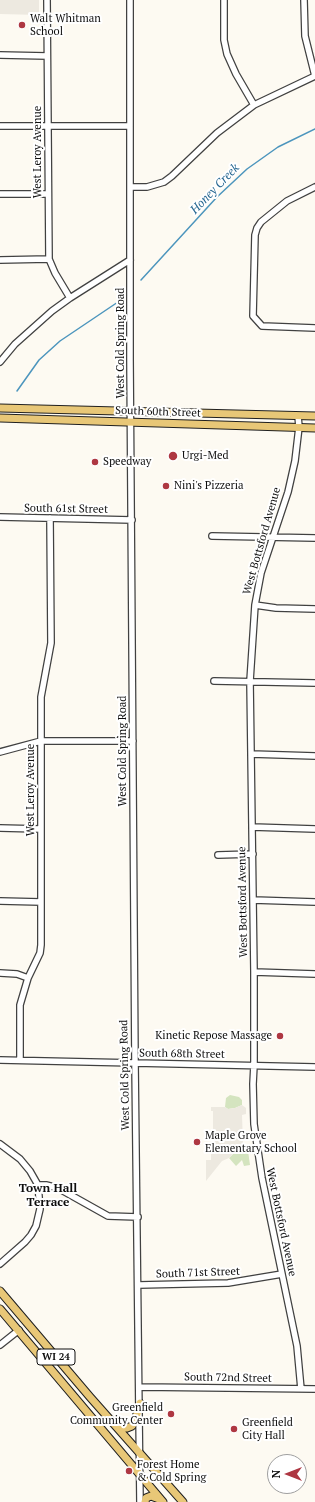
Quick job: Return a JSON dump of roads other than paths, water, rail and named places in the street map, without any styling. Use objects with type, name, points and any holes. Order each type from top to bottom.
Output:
[{"type":"main road","name":"South 60th Street","points":[[0,408],[315,416]]},
{"type":"main road","points":[[78,421],[80,414],[90,414],[96,410]]},
{"type":"main road","name":"South 60th Street","points":[[0,418],[315,428]]},
{"type":"main road","name":"WI 24","points":[[0,1291],[112,1422],[183,1502]]},
{"type":"main road","name":"WI 24","points":[[0,1309],[162,1501]]},
{"type":"main road","points":[[112,1422],[123,1428],[132,1426],[140,1403]]},
{"type":"main road","points":[[145,1502],[146,1498],[151,1496],[162,1501]]},
{"type":"street","name":"West Leroy Avenue","points":[[47,0],[49,258],[55,273],[70,298]]},
{"type":"street","name":"West Cold Spring Road","points":[[130,0],[130,260],[135,1063],[139,1285],[140,1502]]},
{"type":"street","points":[[224,0],[224,40],[227,54],[236,74],[254,105]]},
{"type":"street","points":[[131,187],[147,187],[164,182],[218,133],[254,105],[315,76],[305,36],[304,0]]},
{"type":"street","points":[[0,54],[47,56]]},
{"type":"street","points":[[0,126],[130,126]]},
{"type":"street","points":[[315,187],[287,201],[261,222],[257,228],[254,235],[253,316],[262,326],[315,328]]},
{"type":"street","points":[[0,194],[48,194]]},
{"type":"street","points":[[0,260],[49,258]]},
{"type":"street","points":[[0,362],[15,344],[52,312],[70,298],[130,260]]},
{"type":"street","name":"West Bottsford Avenue","points":[[298,416],[299,428],[295,461],[288,492],[261,573],[254,605],[250,681],[254,972],[253,1084],[255,1138],[297,1346],[301,1389]]},
{"type":"street","name":"South 61st Street","points":[[0,517],[132,520]]},
{"type":"street","name":"West Leroy Avenue","points":[[20,1060],[20,1005],[28,978],[40,953],[41,945],[41,697],[51,643],[50,518]]},
{"type":"street","points":[[212,536],[315,538]]},
{"type":"street","points":[[254,605],[276,608],[315,609]]},
{"type":"street","points":[[214,681],[315,683]]},
{"type":"street","points":[[0,752],[41,741],[133,741]]},
{"type":"street","points":[[251,754],[315,756]]},
{"type":"street","points":[[252,827],[315,829]]},
{"type":"street","points":[[0,828],[40,829]]},
{"type":"street","points":[[218,855],[253,854]]},
{"type":"street","points":[[253,900],[315,902]]},
{"type":"street","points":[[0,901],[41,902]]},
{"type":"street","points":[[254,972],[315,974]]},
{"type":"street","points":[[0,973],[17,974],[28,978]]},
{"type":"street","name":"South 68th Street","points":[[0,1060],[315,1067]]},
{"type":"street","points":[[0,1144],[20,1159],[30,1171],[38,1185],[40,1209],[36,1226],[25,1242],[0,1264]]},
{"type":"street","points":[[38,1185],[58,1188],[108,1216],[138,1217]]},
{"type":"street","name":"South 71st Street","points":[[139,1285],[228,1283],[282,1274]]},
{"type":"street","points":[[0,1345],[19,1330]]},
{"type":"street","name":"South 72nd Street","points":[[140,1386],[315,1389]]},
{"type":"waterway","name":"Honey Creek","points":[[141,280],[217,197],[247,169],[278,147],[315,129]]},
{"type":"waterway","name":"Honey Creek","points":[[17,391],[39,360],[60,341],[118,302]]},
{"type":"place","name":"Walt Whitman School","points":[[22,25]]},
{"type":"place","name":"Urgi-Med","points":[[173,456]]},
{"type":"place","name":"Speedway","points":[[95,462]]},
{"type":"place","name":"Nini's Pizzeria","points":[[166,486]]},
{"type":"place","name":"Kinetic Repose Massage","points":[[280,1036]]},
{"type":"place","name":"Maple Grove Elementary School","points":[[197,1142]]},
{"type":"place","name":"Greenfield Community Center","points":[[171,1414]]},
{"type":"place","name":"Greenfield City Hall","points":[[234,1429]]},
{"type":"place","name":"Forest Home & Cold Spring","points":[[129,1471]]},
{"type":"district","name":"Town Hall Terrace","points":[[48,1196]]}]
